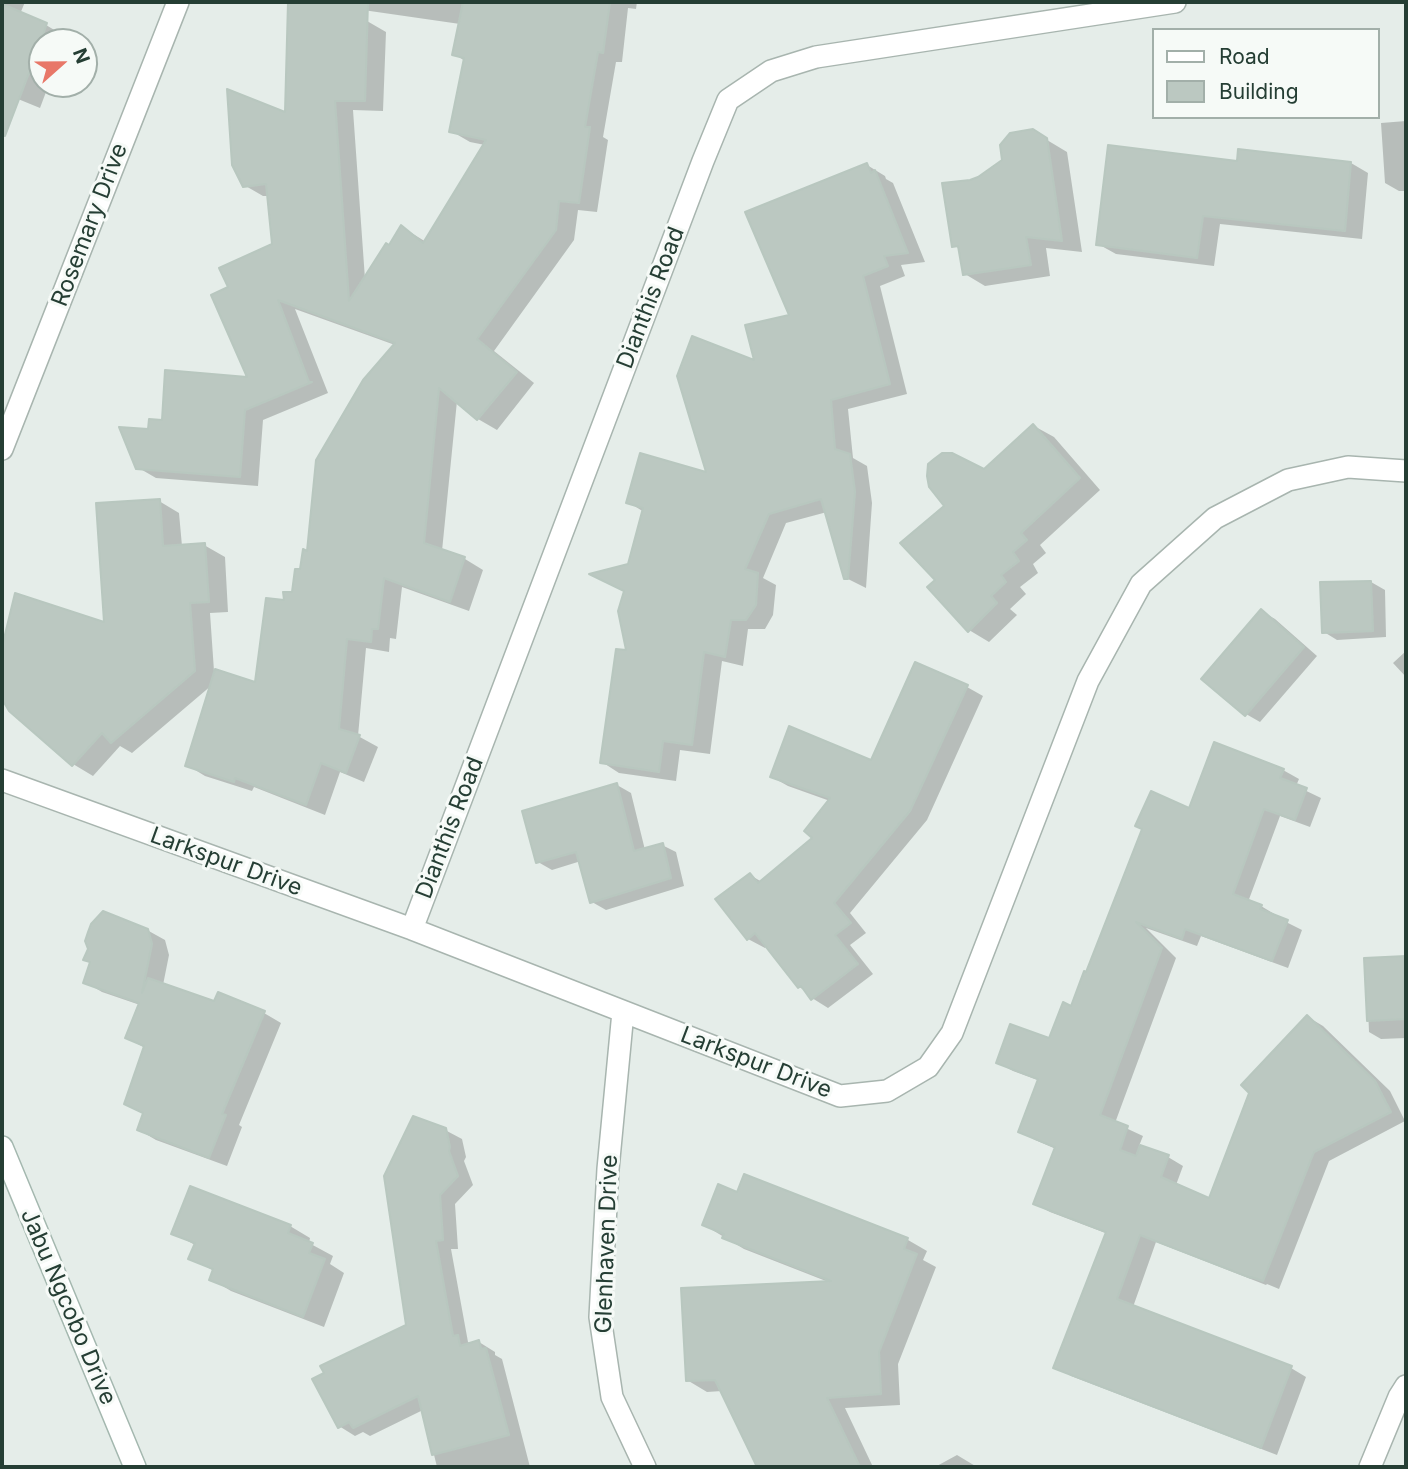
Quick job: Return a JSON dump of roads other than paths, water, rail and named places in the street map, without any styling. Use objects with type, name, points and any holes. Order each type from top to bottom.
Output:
[{"type":"street","name":"Rosemary Drive","points":[[2,449],[178,2]]},
{"type":"street","name":"Dianthis Road","points":[[412,929],[728,100],[771,71],[816,57],[1129,5],[1175,2]]},
{"type":"street","name":"Larkspur Drive","points":[[2,780],[412,929],[841,1096],[887,1091],[928,1067],[952,1033],[1088,681],[1141,584],[1215,518],[1288,480],[1348,467],[1406,471]]},
{"type":"street","name":"Glenhaven Drive","points":[[623,1012],[608,1169],[600,1317],[612,1397],[645,1467]]},
{"type":"street","name":"Jabu Ngcobo Drive","points":[[2,1147],[135,1467]]},
{"type":"street","points":[[1370,1467],[1406,1386]]}]
